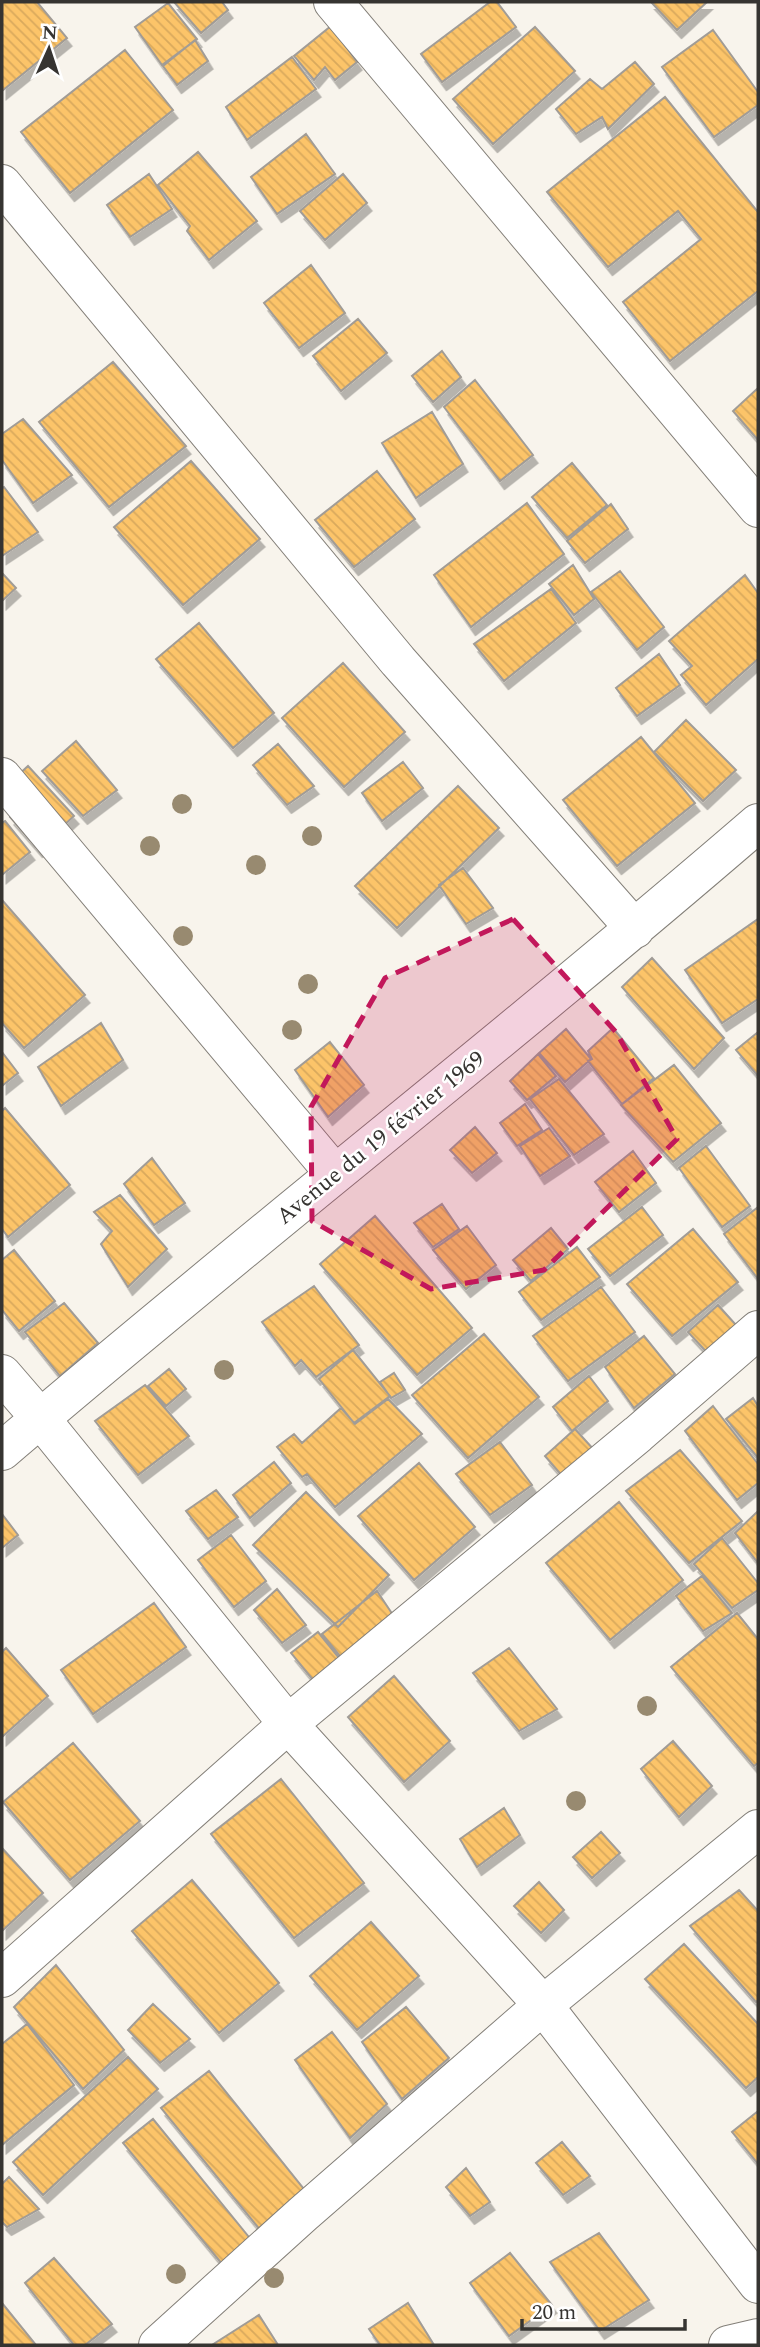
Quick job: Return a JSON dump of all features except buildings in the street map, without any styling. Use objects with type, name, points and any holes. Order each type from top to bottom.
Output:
[{"type":"street","points":[[333,2],[758,508]]},
{"type":"street","points":[[2,184],[397,661],[635,929]]},
{"type":"street","points":[[2,777],[335,1174]]},
{"type":"street","name":"Avenue du 19 février 1969","points":[[2,1451],[635,929],[758,823]]},
{"type":"street","points":[[2,1978],[288,1724],[627,1443],[758,1330]]},
{"type":"street","points":[[2,1374],[288,1724],[543,2005],[758,2284]]},
{"type":"street","points":[[158,2345],[303,2214],[543,2005],[758,1829]]},
{"type":"street","points":[[728,2345],[758,2338]]},
{"type":"highlighted area","points":[[513,919],[616,1032],[677,1139],[544,1270],[431,1289],[312,1221],[311,1107],[385,978]]}]
